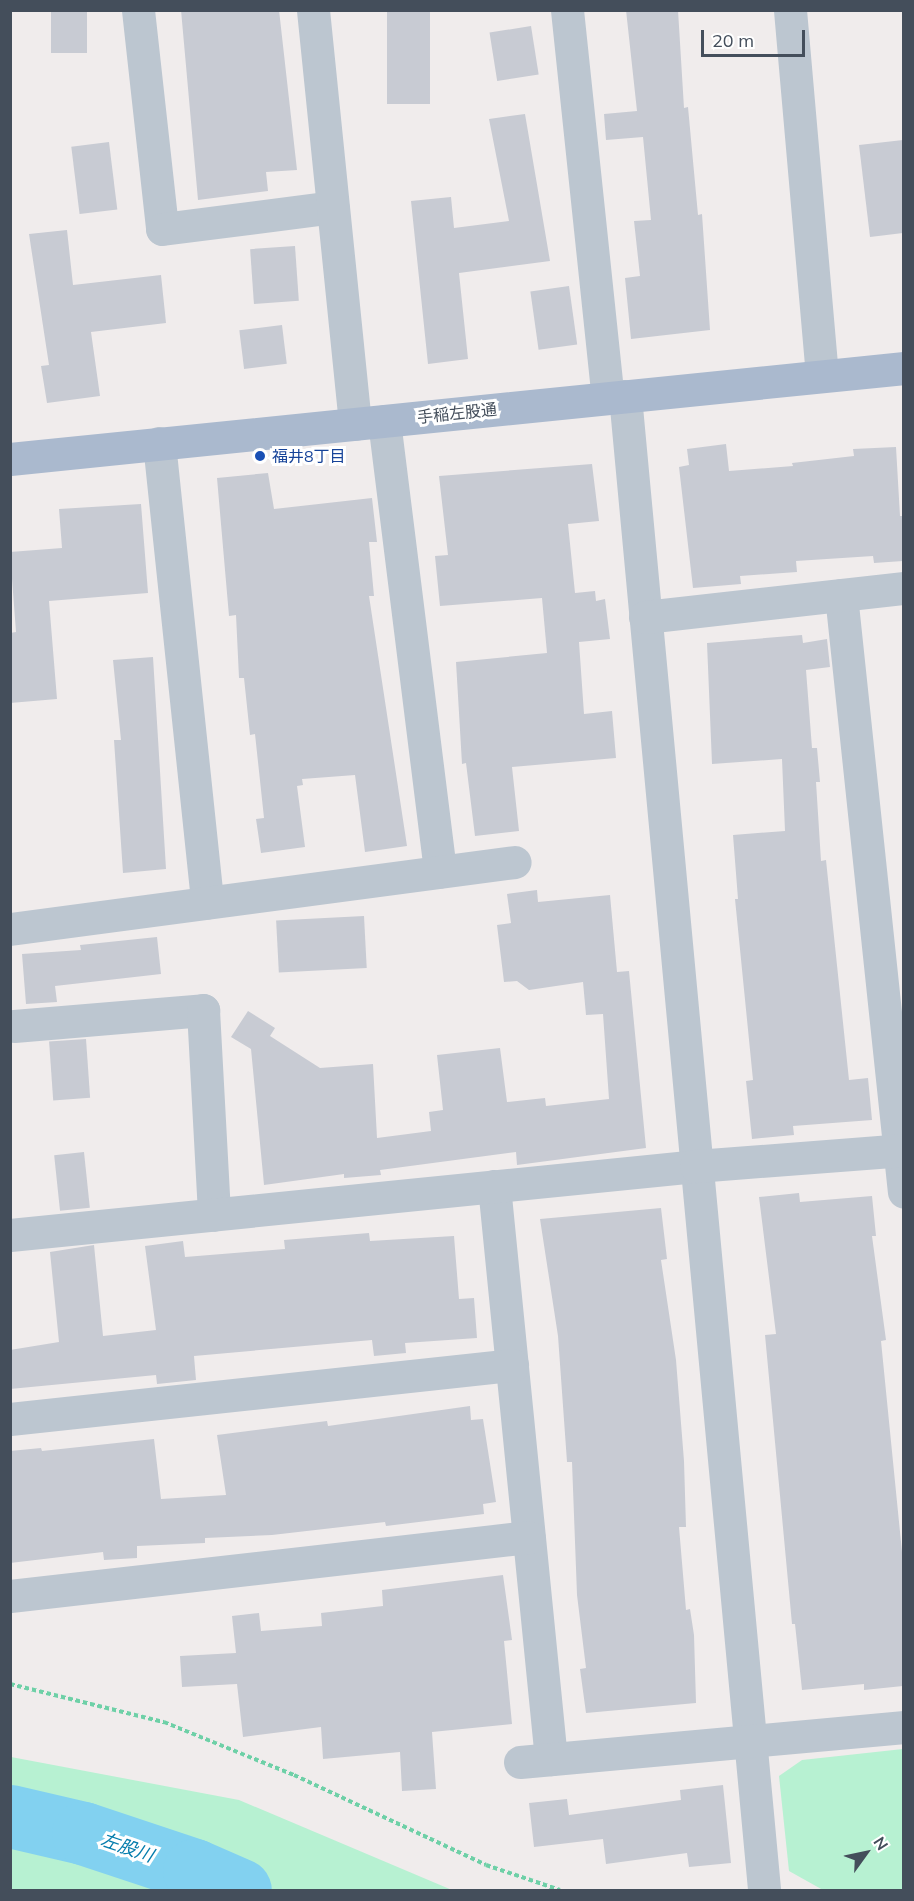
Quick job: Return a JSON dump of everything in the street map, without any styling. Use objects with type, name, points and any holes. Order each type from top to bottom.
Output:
[{"type":"main road","name":"手稲左股通","points":[[10,459],[903,368]]},
{"type":"street","points":[[138,10],[162,229],[333,207]]},
{"type":"street","points":[[313,10],[333,207],[440,872]]},
{"type":"street","points":[[567,10],[645,617],[748,1741],[764,1890]]},
{"type":"street","points":[[790,10],[822,376]]},
{"type":"street","points":[[159,443],[207,903]]},
{"type":"street","points":[[645,617],[903,588]]},
{"type":"street","points":[[841,595],[902,1151],[903,1192]]},
{"type":"street","points":[[10,929],[515,862]]},
{"type":"street","points":[[14,1026],[203,1010],[214,1215]]},
{"type":"street","points":[[10,1235],[696,1166],[902,1151]]},
{"type":"street","points":[[494,1186],[529,1537],[536,1761],[903,1727]]},
{"type":"street","points":[[10,1419],[512,1365]]},
{"type":"street","points":[[10,1596],[529,1537]]},
{"type":"path","points":[[10,1684],[164,1722],[294,1775],[486,1865],[560,1890]]},
{"type":"green space","points":[[903,1749],[903,1890],[823,1890],[789,1871],[779,1776],[802,1760]]},
{"type":"green space","points":[[11,1757],[239,1800],[452,1890],[11,1890]]},
{"type":"building","points":[[51,10],[87,10],[87,53],[51,53]]},
{"type":"building","points":[[181,10],[279,10],[297,170],[266,172],[268,191],[198,200]]},
{"type":"building","points":[[387,10],[430,10],[430,104],[387,104]]},
{"type":"building","points":[[626,10],[678,10],[684,108],[688,107],[698,215],[702,214],[710,330],[631,339],[625,278],[640,276],[634,221],[651,220],[643,137],[606,140],[604,114],[637,111]]},
{"type":"building","points":[[531,26],[539,74],[497,81],[490,33]]},
{"type":"building","points":[[525,114],[550,261],[459,273],[468,359],[428,364],[411,201],[451,197],[454,228],[509,221],[489,119]]},
{"type":"building","points":[[903,140],[903,233],[870,237],[859,145]]},
{"type":"building","points":[[109,142],[117,209],[80,214],[71,147]]},
{"type":"building","points":[[67,230],[73,285],[161,275],[166,323],[91,332],[100,396],[47,403],[41,366],[49,365],[29,234]]},
{"type":"building","points":[[295,246],[299,301],[254,304],[250,249]]},
{"type":"building","points":[[569,286],[577,344],[539,350],[530,291]]},
{"type":"building","points":[[282,325],[287,364],[244,369],[239,330]]},
{"type":"building","points":[[726,444],[729,471],[793,466],[792,463],[854,456],[853,449],[896,447],[900,516],[903,516],[903,561],[874,563],[873,556],[796,561],[797,572],[740,576],[741,584],[693,588],[679,467],[689,465],[687,449]]},
{"type":"building","points":[[592,464],[599,521],[568,524],[575,593],[595,591],[596,601],[605,599],[610,639],[579,642],[584,714],[612,711],[616,758],[512,767],[519,831],[475,836],[466,763],[462,764],[456,662],[547,653],[542,598],[440,606],[435,556],[448,555],[439,476]]},
{"type":"building","points":[[268,473],[274,509],[372,498],[377,542],[369,542],[374,596],[369,596],[407,846],[365,852],[355,775],[302,779],[303,785],[297,786],[305,847],[261,853],[256,819],[264,818],[255,734],[250,735],[244,678],[239,678],[236,615],[229,616],[217,478]]},
{"type":"building","points":[[141,504],[148,593],[49,601],[57,699],[10,703],[10,633],[16,632],[10,552],[62,548],[59,509]]},
{"type":"building","points":[[802,635],[803,643],[827,639],[830,667],[806,670],[812,748],[817,748],[820,782],[816,782],[821,861],[826,860],[849,1080],[868,1078],[872,1120],[793,1126],[794,1135],[752,1139],[746,1081],[753,1080],[735,899],[738,899],[733,835],[785,831],[782,759],[712,764],[707,643]]},
{"type":"building","points":[[153,657],[166,869],[123,873],[114,740],[121,740],[113,660]]},
{"type":"building","points":[[537,890],[538,902],[610,895],[617,972],[629,971],[646,1148],[517,1165],[516,1152],[380,1170],[381,1175],[344,1178],[344,1174],[264,1185],[251,1049],[231,1037],[248,1011],[275,1028],[270,1036],[320,1068],[373,1064],[377,1138],[431,1131],[429,1112],[443,1110],[437,1055],[500,1048],[507,1102],[545,1098],[546,1106],[609,1099],[603,1014],[586,1015],[583,982],[529,990],[517,981],[504,982],[497,925],[511,923],[507,894]]},
{"type":"building","points":[[364,916],[367,968],[279,973],[276,921]]},
{"type":"building","points":[[157,937],[161,974],[55,986],[57,1002],[26,1004],[22,954],[81,950],[80,945]]},
{"type":"building","points":[[86,1039],[90,1098],[53,1100],[49,1042]]},
{"type":"building","points":[[84,1152],[90,1208],[60,1211],[54,1155]]},
{"type":"building","points":[[799,1193],[800,1202],[872,1196],[876,1236],[872,1236],[886,1340],[881,1341],[903,1562],[903,1686],[864,1690],[864,1684],[802,1690],[795,1624],[792,1624],[765,1335],[776,1334],[759,1197]]},
{"type":"building","points":[[661,1208],[667,1259],[661,1260],[676,1360],[684,1461],[686,1527],[679,1527],[686,1610],[690,1609],[694,1635],[696,1703],[586,1713],[580,1669],[586,1668],[577,1595],[572,1462],[567,1462],[558,1336],[540,1219]]},
{"type":"building","points":[[369,1233],[370,1241],[454,1236],[459,1299],[474,1298],[477,1338],[405,1343],[406,1353],[374,1356],[372,1340],[194,1356],[196,1380],[157,1384],[156,1375],[10,1389],[10,1350],[59,1342],[50,1252],[94,1245],[103,1336],[156,1330],[145,1246],[183,1241],[185,1257],[285,1249],[284,1240]]},
{"type":"building","points":[[470,1406],[471,1420],[483,1419],[496,1502],[483,1504],[484,1514],[386,1526],[385,1522],[272,1535],[205,1538],[205,1543],[137,1546],[137,1558],[104,1560],[103,1552],[10,1563],[10,1451],[41,1448],[42,1451],[154,1439],[161,1499],[226,1495],[217,1435],[327,1421],[328,1426]]},
{"type":"building","points":[[503,1575],[512,1640],[504,1641],[512,1724],[432,1732],[436,1789],[402,1791],[400,1752],[323,1759],[321,1727],[243,1737],[237,1684],[182,1687],[180,1656],[236,1653],[232,1616],[259,1613],[261,1631],[322,1626],[321,1613],[383,1606],[382,1590]]},
{"type":"building","points":[[723,1785],[731,1863],[689,1867],[687,1853],[606,1864],[603,1839],[534,1847],[529,1803],[567,1799],[569,1815],[681,1800],[680,1790]]},
{"type":"waterway","name":"左股川","points":[[10,1816],[83,1833],[194,1870],[240,1890]]},
{"type":"place","name":"福井8丁目","points":[[260,456]]}]
